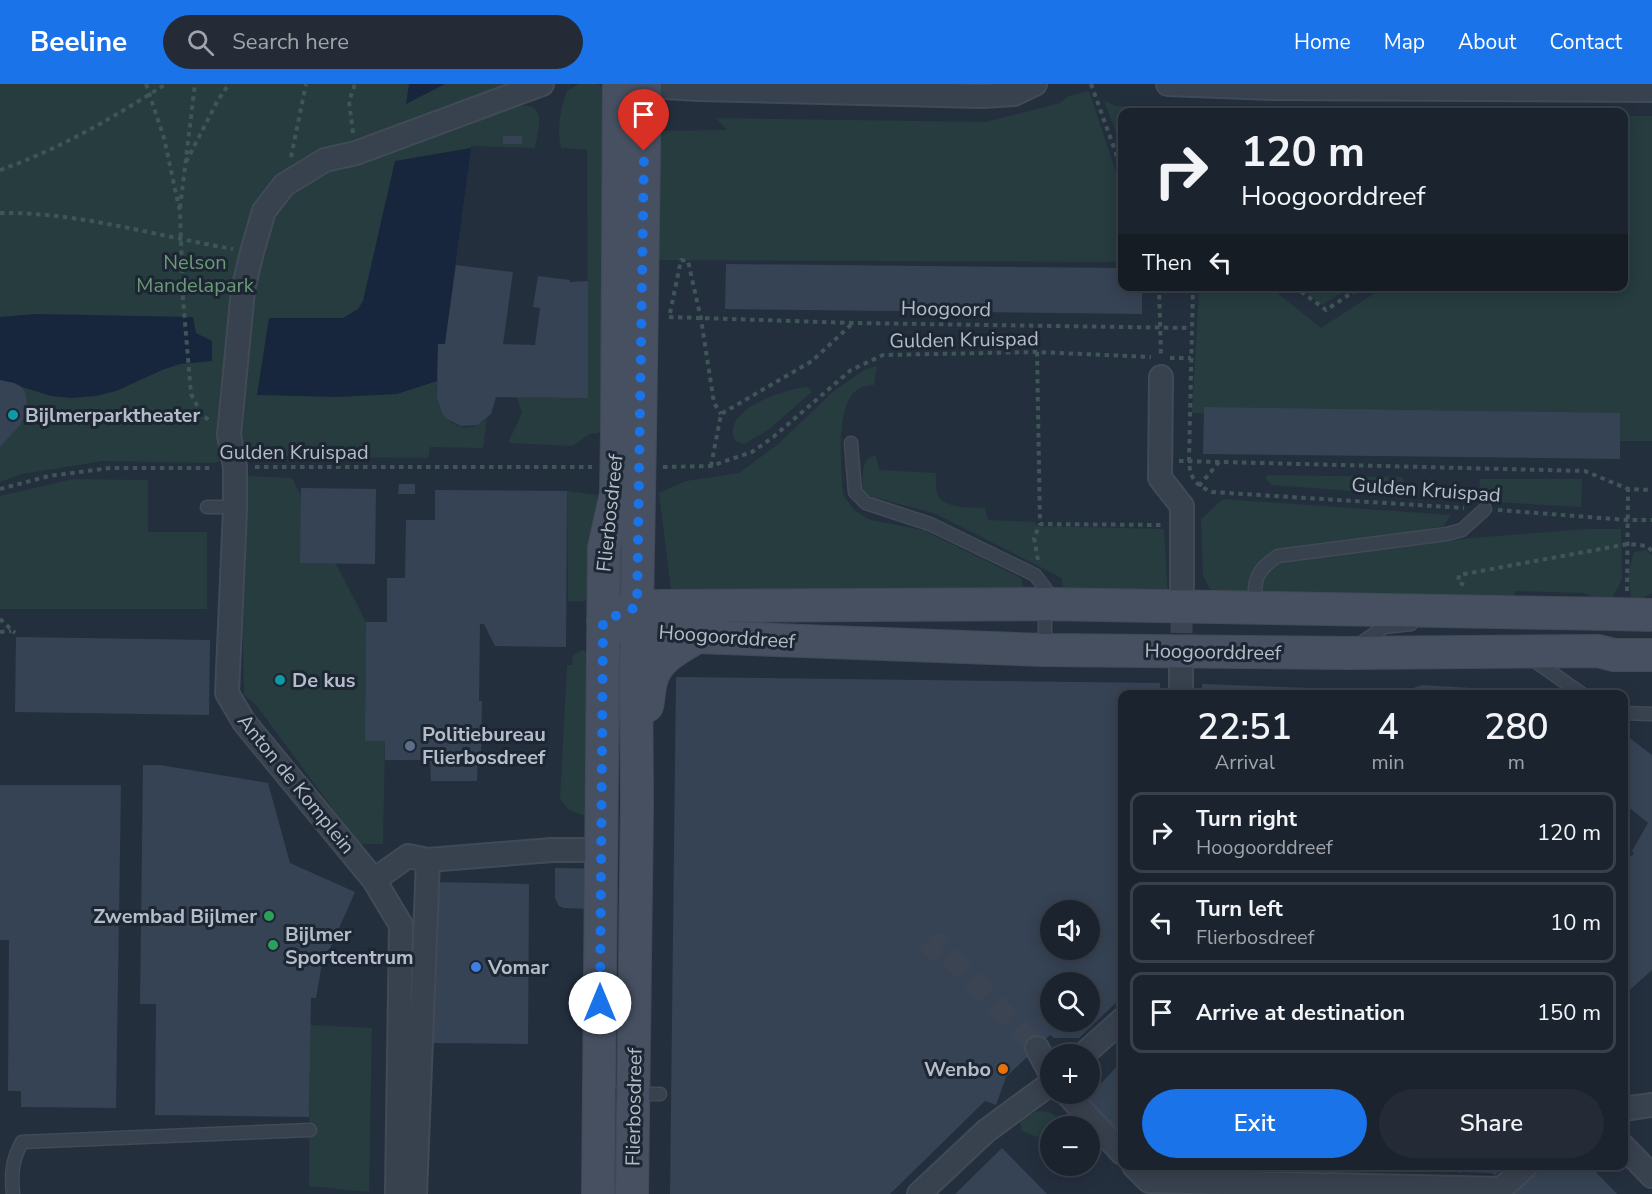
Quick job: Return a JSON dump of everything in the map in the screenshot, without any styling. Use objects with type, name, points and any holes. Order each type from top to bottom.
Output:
[{"type":"street","points":[[235,467],[229,435],[243,290],[264,211],[284,185],[325,160],[356,153],[542,84]]},
{"type":"street","name":"Flierbosdreef","points":[[619,84],[628,432]]},
{"type":"street","name":"Flierbosdreef","points":[[632,1194],[647,1094],[638,804],[636,670],[638,557],[627,493],[645,84]]},
{"type":"street","points":[[657,84],[666,87],[699,89],[982,96],[1014,94],[1035,84]]},
{"type":"street","points":[[1168,84],[1273,88],[1652,90]]},
{"type":"street","points":[[1161,368],[1160,478],[1183,516],[1182,587]]},
{"type":"street","name":"Anton de Komplein","points":[[235,467],[228,693],[244,722],[374,880],[401,925],[397,1194]]},
{"type":"street","name":"Flierbosdreef","points":[[598,1194],[604,548],[627,493]]},
{"type":"street","points":[[638,557],[650,579],[667,595],[685,606]]},
{"type":"street","name":"Hoogoorddreef","points":[[603,621],[637,619],[685,606],[1046,604],[1652,615]]},
{"type":"street","name":"Hoogoorddreef","points":[[637,619],[697,638],[1045,650],[1347,653],[1598,651],[1614,655],[1652,655]]},
{"type":"street","points":[[637,732],[648,704],[652,678],[659,665],[672,652],[697,638]]},
{"type":"street","points":[[1181,668],[1181,690]]},
{"type":"street","points":[[374,880],[408,856],[428,860],[552,850],[581,850]]},
{"type":"street","points":[[415,1194],[428,860]]},
{"type":"street","points":[[1095,1044],[1118,1024]]},
{"type":"street","points":[[1037,1048],[1040,1054]]},
{"type":"street","points":[[919,1194],[986,1131],[1040,1091]]},
{"type":"street","points":[[1076,1104],[1118,1149]]},
{"type":"street","points":[[1628,1108],[1652,1105]]},
{"type":"street","points":[[1628,1151],[1652,1176]]},
{"type":"street","points":[[1139,1180],[1325,1185],[1393,1179],[1501,1189],[1522,1170]]},
{"type":"lane","points":[[851,443],[855,492],[866,503],[930,524],[1035,575],[1045,588],[1045,650]]},
{"type":"lane","points":[[207,507],[235,507]]},
{"type":"lane","points":[[1254,608],[1255,580],[1267,563],[1278,556],[1447,534],[1461,530],[1485,509]]},
{"type":"lane","points":[[1347,653],[1384,627],[1410,624],[1450,612]]},
{"type":"lane","points":[[1523,652],[1576,690]]},
{"type":"lane","points":[[1628,713],[1652,714]]},
{"type":"lane","points":[[599,1093],[647,1094]]},
{"type":"lane","points":[[13,1194],[11,1173],[14,1156],[22,1142],[310,1130]]},
{"type":"path","points":[[146,84],[164,138],[180,212],[183,299],[191,394],[202,415],[229,435]]},
{"type":"path","points":[[0,170],[68,140],[166,84]]},
{"type":"path","points":[[180,212],[195,84]]},
{"type":"path","points":[[184,165],[218,100],[229,84]]},
{"type":"path","points":[[284,185],[306,84]]},
{"type":"path","points":[[355,84],[350,95],[349,108],[356,153]]},
{"type":"path","points":[[1091,84],[1118,159]]},
{"type":"path","points":[[0,213],[24,213],[77,219],[182,241],[252,252]]},
{"type":"path","points":[[667,325],[681,260],[688,261],[701,319],[714,403],[721,414],[711,466]]},
{"type":"path","points":[[1159,291],[1161,368]]},
{"type":"path","points":[[1193,291],[1189,461],[1190,475],[1199,486]]},
{"type":"path","points":[[1301,291],[1326,310],[1354,291]]},
{"type":"path","name":"Hoogoord","points":[[669,317],[853,323],[1191,328]]},
{"type":"path","points":[[721,414],[812,361],[853,323]]},
{"type":"path","points":[[1035,575],[1038,558],[1034,538],[1040,524],[1037,352]]},
{"type":"path","name":"Gulden Kruispad","points":[[666,467],[711,466],[752,452],[772,438],[851,370],[883,355],[1037,352],[1161,368],[1191,358]]},
{"type":"path","points":[[1160,460],[1585,471],[1628,489],[1652,490]]},
{"type":"path","points":[[1040,524],[1183,516],[1199,486],[1220,462]]},
{"type":"path","name":"Gulden Kruispad","points":[[0,489],[49,476],[110,468],[591,467]]},
{"type":"path","name":"Gulden Kruispad","points":[[1199,486],[1212,492],[1652,520]]},
{"type":"path","points":[[1628,489],[1628,544]]},
{"type":"path","points":[[1475,588],[1458,582],[1458,575],[1628,544],[1647,546],[1652,551]]},
{"type":"path","points":[[0,619],[13,632],[0,632]]},
{"type":"green space","name":"Nelson Mandelapark","points":[[0,84],[511,84],[482,94],[477,119],[512,107],[530,106],[536,110],[539,118],[535,147],[471,146],[447,334],[437,386],[442,411],[453,424],[469,427],[478,425],[487,419],[483,448],[430,447],[428,458],[246,456],[213,463],[103,461],[22,474],[0,482]]},
{"type":"green space","points":[[579,84],[598,84],[609,93],[608,423],[598,433],[590,434],[572,446],[508,443],[522,413],[517,397],[588,398],[587,150],[561,148],[559,133],[561,112],[567,91]]},
{"type":"green space","points":[[1089,91],[1118,178],[1118,262],[649,260],[653,131],[727,130],[716,118],[985,122],[1060,103],[1069,96]]},
{"type":"green space","points":[[1104,101],[1117,106],[1250,107],[1118,108],[1118,138]]},
{"type":"green space","points":[[1628,116],[1652,116],[1652,441],[1620,441],[1620,418],[1192,413],[1199,291],[1275,291],[1321,328],[1378,291],[1628,291]]},
{"type":"green space","points":[[1305,291],[1345,291],[1322,305]]},
{"type":"green space","points":[[877,366],[874,385],[861,387],[852,395],[846,406],[841,433],[844,496],[854,510],[870,520],[923,530],[1021,578],[1026,597],[671,590],[659,493],[686,481],[739,473],[777,445],[834,391],[864,370]]},
{"type":"green space","points":[[808,387],[812,392],[768,430],[744,444],[735,441],[733,430],[737,419],[745,410],[771,397]]},
{"type":"green space","points":[[876,455],[879,470],[936,473],[937,492],[943,501],[960,507],[985,508],[988,520],[1034,522],[1037,526],[1164,529],[1168,598],[1063,598],[1062,578],[936,514],[870,496],[862,489],[863,473],[865,463]]},
{"type":"green space","points":[[1267,475],[1403,477],[1404,495],[1272,485],[1265,478]]},
{"type":"green space","points":[[248,476],[292,478],[366,622],[365,741],[385,741],[383,844],[359,844],[256,705],[244,695],[242,600]]},
{"type":"green space","points":[[73,479],[148,480],[148,532],[207,532],[207,609],[0,609],[0,496]]},
{"type":"green space","points":[[1480,479],[1582,479],[1581,507],[1478,501]]},
{"type":"green space","points":[[567,491],[597,495],[596,591],[587,600],[581,601],[568,601]]},
{"type":"green space","points":[[1223,499],[1451,515],[1444,526],[1403,533],[1419,545],[1472,538],[1588,529],[1621,529],[1622,579],[1613,597],[1612,605],[1584,593],[1515,591],[1514,605],[1215,598],[1203,576],[1201,519]]},
{"type":"green space","points":[[1646,550],[1652,555],[1652,593],[1639,601],[1631,597],[1628,573],[1634,552]]},
{"type":"green space","points":[[582,650],[593,655],[594,798],[584,799],[585,816],[569,810],[560,799],[567,665],[572,665],[573,655]]},
{"type":"green space","points":[[310,1025],[372,1028],[369,1192],[309,1186]]},
{"type":"green space","points":[[1038,1111],[1055,1116],[1040,1116],[1040,1138],[1022,1131],[1019,1120]]},
{"type":"water","points":[[409,84],[445,84],[406,104]]},
{"type":"water","points":[[471,148],[445,344],[438,344],[437,381],[397,394],[336,397],[257,395],[269,318],[343,318],[358,309],[363,301],[395,161]]},
{"type":"water","points":[[35,314],[193,317],[196,333],[212,341],[212,361],[180,364],[116,391],[96,396],[72,398],[51,396],[0,380],[0,317]]},
{"type":"building","points":[[503,136],[522,136],[522,144],[503,144]]},
{"type":"building","points":[[726,264],[1118,268],[1118,291],[1142,291],[1142,314],[725,309]]},
{"type":"building","points":[[456,265],[513,272],[503,344],[535,345],[540,308],[533,307],[538,276],[570,280],[569,282],[588,281],[588,398],[496,397],[491,414],[478,425],[461,426],[447,419],[442,413],[437,397],[438,344],[445,344]]},
{"type":"building","name":"Bijlmerparktheater","points":[[0,380],[20,386],[25,392],[27,404],[26,413],[20,425],[0,447]]},
{"type":"building","points":[[1204,407],[1620,413],[1620,459],[1203,454]]},
{"type":"building","points":[[399,484],[415,484],[415,494],[398,494]]},
{"type":"building","points":[[301,488],[376,489],[375,564],[300,563]]},
{"type":"building","points":[[435,490],[567,491],[566,647],[495,646],[484,624],[480,624],[479,701],[482,701],[481,752],[478,752],[477,781],[431,781],[430,760],[385,760],[385,741],[365,741],[366,622],[387,622],[387,578],[405,578],[406,520],[435,520]]},
{"type":"building","points":[[16,637],[210,640],[209,715],[15,712]]},
{"type":"building","points":[[676,677],[1160,683],[1160,690],[1118,690],[1118,1001],[1100,1018],[1100,972],[1040,972],[1040,1032],[1085,1032],[1079,1038],[1054,1038],[1050,1035],[1006,1077],[996,1105],[985,1101],[890,1194],[670,1194]]},
{"type":"building","points":[[1202,684],[1340,689],[1340,690],[1202,690]]},
{"type":"building","points":[[1422,685],[1506,690],[1411,690]]},
{"type":"building","points":[[1628,739],[1652,755],[1652,970],[1628,992],[1628,858],[1634,854],[1632,851],[1648,823],[1628,809]]},
{"type":"building","name":"Bijlmer Sportcentrum","points":[[143,765],[160,765],[268,783],[290,863],[355,892],[321,969],[316,998],[311,998],[309,1117],[155,1115],[156,1004],[140,1004]]},
{"type":"building","points":[[0,785],[121,785],[116,1108],[21,1107],[21,1091],[8,1091],[9,940],[0,940]]},
{"type":"building","points":[[555,868],[615,869],[594,909],[559,906],[555,898]]},
{"type":"building","points":[[432,882],[529,884],[528,1044],[430,1043]]},
{"type":"building","points":[[1118,1065],[1118,1131],[1093,1104],[1100,1104],[1100,1084]]},
{"type":"building","points":[[1002,1148],[1047,1194],[955,1194]]},
{"type":"building","points":[[1325,1170],[1361,1170],[1338,1171],[1330,1178],[1320,1175]]},
{"type":"building","points":[[1501,1170],[1494,1176],[1493,1173],[1461,1172],[1460,1174],[1459,1172],[1426,1171]]},
{"type":"building","points":[[1541,1170],[1594,1170],[1617,1194],[1510,1194],[1532,1172],[1535,1175]]},
{"type":"tunnel","points":[[1181,666],[1182,591]]},
{"type":"tunnel","points":[[926,956],[939,944],[1037,1048]]},
{"type":"place","name":"Bijlmerparktheater","points":[[13,415]]},
{"type":"place","name":"De kus","points":[[280,680]]},
{"type":"place","name":"Politiebureau Flierbosdreef","points":[[410,746]]},
{"type":"place","name":"Zwembad Bijlmer","points":[[269,916]]},
{"type":"place","name":"Bijlmer Sportcentrum","points":[[273,945]]},
{"type":"place","name":"Vomar","points":[[476,967]]},
{"type":"place","name":"Wenbo","points":[[1003,1069]]},
{"type":"route","points":[[600,1003],[603,621],[637,607],[644,151]]}]
